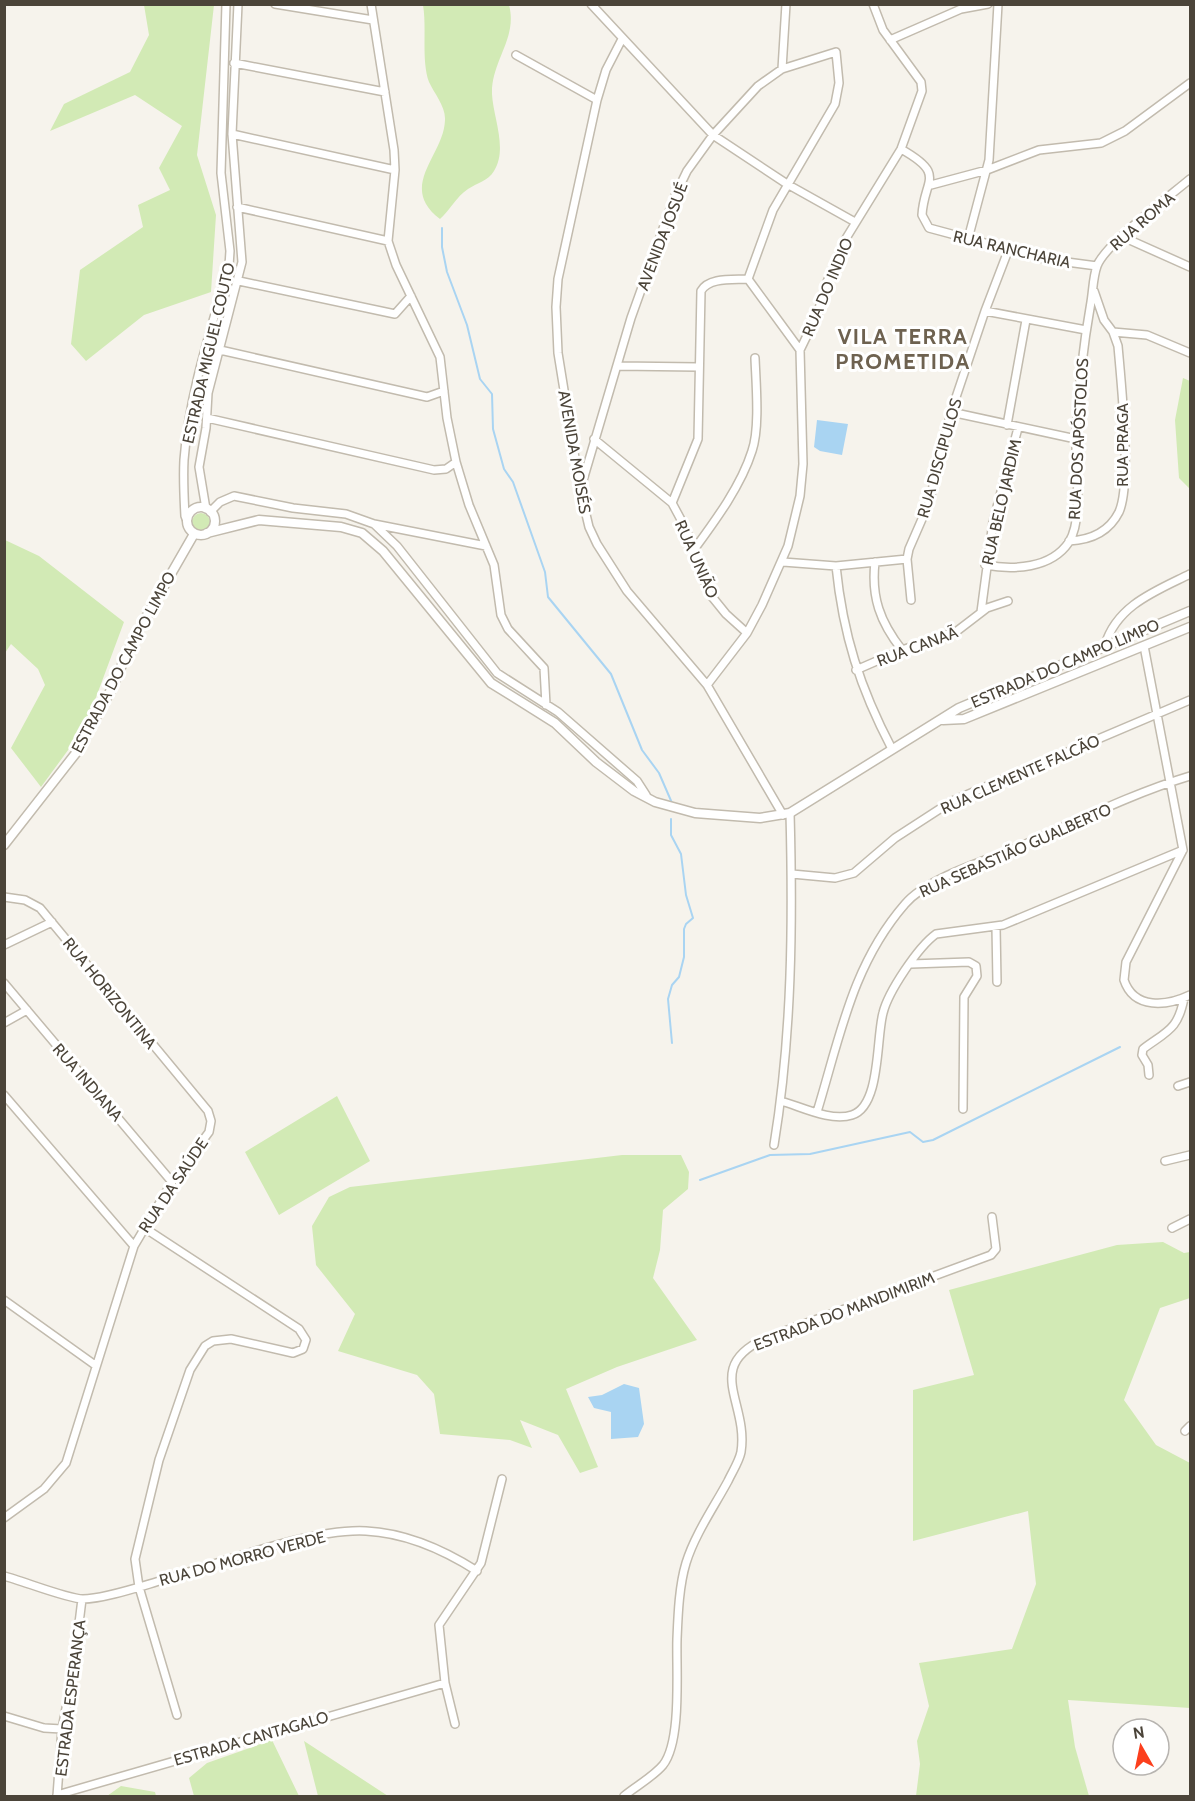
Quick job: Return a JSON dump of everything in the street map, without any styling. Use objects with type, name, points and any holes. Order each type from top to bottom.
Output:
[{"type":"street","name":"ESTRADA MIGUEL COUTO","points":[[187,521],[184,469],[188,434],[202,364],[229,258],[222,173],[226,4]]},
{"type":"street","points":[[238,4],[232,134],[237,207],[242,240],[239,281],[208,393],[207,418],[199,467],[208,510],[214,522],[207,533],[194,534],[187,521],[191,511],[208,510],[234,496],[293,508],[346,514],[374,524],[486,546]]},
{"type":"street","points":[[275,4],[373,20]]},
{"type":"street","points":[[371,4],[395,170],[388,241],[440,357],[456,462],[495,569],[501,615],[508,629],[544,668],[546,705]]},
{"type":"street","points":[[782,69],[786,4]]},
{"type":"street","name":"RUA DO INDIO","points":[[707,685],[747,633],[783,562],[795,523],[803,464],[800,350],[817,315],[831,270],[855,222],[874,197],[901,149],[922,91],[921,82],[877,19],[873,4]]},
{"type":"street","points":[[890,40],[961,9],[988,4]]},
{"type":"street","points":[[968,239],[987,170],[998,4]]},
{"type":"street","points":[[595,6],[622,39],[712,135],[787,184],[855,222]]},
{"type":"street","name":"AVENIDA MOISÉS","points":[[622,39],[606,70],[597,100],[558,279],[556,307],[558,352],[580,489],[589,527],[612,569],[658,630],[707,685],[786,814]]},
{"type":"street","name":"AVENIDA JOSUÉ","points":[[580,489],[617,366],[674,198],[687,171],[712,135],[758,86],[782,69],[802,60],[836,52],[838,94],[831,112],[787,184]]},
{"type":"street","points":[[516,55],[597,100]]},
{"type":"street","points":[[234,63],[385,92]]},
{"type":"street","points":[[901,149],[923,165],[931,185],[987,170],[1039,150],[1101,143],[1125,131],[1191,83]]},
{"type":"street","points":[[232,134],[395,170]]},
{"type":"street","points":[[222,173],[234,173]]},
{"type":"street","name":"RUA ROMA","points":[[1096,266],[1122,237],[1191,179]]},
{"type":"street","points":[[748,279],[773,210],[787,184]]},
{"type":"street","name":"RUA RANCHARIA","points":[[931,185],[922,215],[929,228],[1008,251],[1096,266]]},
{"type":"street","points":[[237,207],[388,241]]},
{"type":"street","points":[[1122,237],[1191,267]]},
{"type":"street","name":"RUA DISCIPULOS","points":[[911,600],[907,559],[933,489],[951,412],[1008,251]]},
{"type":"street","name":"RUA DOS APÓSTOLOS","points":[[1069,541],[1077,501],[1076,439],[1086,330],[1096,266]]},
{"type":"street","points":[[748,279],[800,350]]},
{"type":"street","points":[[672,503],[698,439],[700,291],[714,281],[748,279]]},
{"type":"street","points":[[239,281],[395,314],[411,296]]},
{"type":"street","name":"RUA PRAGA","points":[[986,565],[1010,568],[1036,564],[1052,557],[1069,541],[1088,539],[1105,530],[1119,512],[1122,500],[1123,407],[1118,346],[1113,332],[1104,320],[1093,288]]},
{"type":"street","points":[[985,311],[1086,330]]},
{"type":"street","name":"RUA BELO JARDIM","points":[[1007,424],[1026,320]]},
{"type":"street","points":[[1113,332],[1147,335],[1191,353]]},
{"type":"street","points":[[220,350],[427,397],[444,391]]},
{"type":"street","points":[[693,551],[730,495],[752,452],[756,406],[755,358]]},
{"type":"street","points":[[617,366],[698,368]]},
{"type":"street","points":[[951,412],[1076,439]]},
{"type":"street","points":[[207,418],[434,470],[446,469],[456,462]]},
{"type":"street","name":"RUA BELO JARDIM","points":[[981,612],[986,565],[998,502],[1018,428]]},
{"type":"street","name":"RUA UNIÃO","points":[[594,438],[672,503],[709,593],[726,614],[747,633]]},
{"type":"street","name":"ESTRADA DO CAMPO LIMPO","points":[[207,533],[259,520],[342,526],[362,533],[383,551],[491,683],[555,723],[617,779],[634,791],[673,808],[695,813],[760,818],[786,814],[943,720],[959,708],[1105,645],[1191,611]]},
{"type":"street","points":[[374,524],[397,546],[497,673],[546,705],[637,781],[646,795]]},
{"type":"street","name":"ESTRADA DO CAMPO LIMPO","points":[[4,845],[76,753],[111,690],[133,640],[194,534]]},
{"type":"street","points":[[783,562],[836,566],[907,559]]},
{"type":"street","points":[[875,562],[874,592],[877,604],[885,627],[902,650]]},
{"type":"street","points":[[836,566],[841,610],[856,670],[870,707],[892,749]]},
{"type":"street","points":[[1105,645],[1113,625],[1128,608],[1191,574]]},
{"type":"street","name":"RUA CANAÃ","points":[[856,670],[902,650],[957,631],[981,612],[1008,601]]},
{"type":"street","name":"ESTRADA DO CAMPO LIMPO","points":[[943,720],[964,719],[1191,627]]},
{"type":"street","points":[[1144,646],[1172,782],[1183,850],[1123,973],[1126,987],[1146,1002],[1166,1003],[1187,996]]},
{"type":"street","name":"RUA CLEMENTE FALCÃO","points":[[792,874],[835,878],[854,873],[895,838],[952,801],[1191,700]]},
{"type":"street","name":"RUA SEBASTIÃO GUALBERTO","points":[[817,1112],[855,983],[887,928],[913,895],[939,881],[1191,776]]},
{"type":"street","points":[[774,1145],[788,1029],[792,874],[786,814]]},
{"type":"street","points":[[781,1101],[817,1112],[842,1116],[851,1115],[866,1105],[872,1086],[883,1014],[910,964],[936,934],[967,928],[996,927],[1183,850]]},
{"type":"street","name":"RUA HORIZONTINA","points":[[4,897],[32,903],[52,922],[205,1107]]},
{"type":"street","points":[[4,945],[52,922]]},
{"type":"street","points":[[996,927],[997,982]]},
{"type":"street","points":[[910,964],[969,962],[976,966],[977,976],[964,997],[963,1109]]},
{"type":"street","name":"RUA INDIANA","points":[[4,983],[172,1182]]},
{"type":"street","points":[[1149,1075],[1148,1065],[1142,1055],[1143,1049],[1176,1024],[1187,996]]},
{"type":"street","points":[[4,1023],[27,1010]]},
{"type":"street","points":[[1178,1086],[1191,1082]]},
{"type":"street","points":[[4,1095],[134,1246]]},
{"type":"street","name":"RUA DA SAÚDE","points":[[4,1518],[39,1493],[66,1463],[134,1246],[143,1227],[172,1182],[209,1132],[211,1121],[205,1107]]},
{"type":"street","points":[[1165,1161],[1191,1155]]},
{"type":"street","name":"ESTRADA DO MANDIMIRIM","points":[[624,1797],[664,1763],[671,1739],[677,1706],[678,1629],[684,1571],[693,1547],[741,1453],[741,1434],[732,1373],[734,1360],[744,1350],[766,1338],[991,1255],[996,1250],[992,1217]]},
{"type":"street","points":[[1172,1228],[1191,1219]]},
{"type":"street","points":[[143,1227],[299,1329],[306,1340],[303,1349],[293,1353],[222,1339],[213,1341],[198,1354],[190,1370],[159,1460],[135,1559],[139,1587],[177,1714]]},
{"type":"street","points":[[4,1300],[95,1365]]},
{"type":"street","points":[[455,1724],[445,1683],[439,1625],[477,1571],[484,1553],[494,1504],[502,1479]]},
{"type":"street","name":"RUA DO MORRO VERDE","points":[[4,1576],[82,1599],[139,1587],[299,1540],[349,1531],[388,1533],[425,1544],[477,1571]]},
{"type":"street","name":"ESTRADA ESPERANÇA","points":[[57,1796],[62,1729],[74,1672],[82,1599]]},
{"type":"street","name":"ESTRADA CANTAGALO","points":[[57,1796],[445,1683]]},
{"type":"street","points":[[4,1716],[44,1728],[62,1729]]},
{"type":"green space","points":[[144,5],[214,5],[197,155],[216,215],[211,292],[144,315],[86,361],[71,344],[80,270],[143,227],[138,205],[170,190],[159,168],[182,126],[135,95],[50,131],[64,104],[130,72],[149,35]]},
{"type":"green space","points":[[423,5],[509,5],[511,17],[507,39],[493,82],[493,103],[500,143],[498,162],[486,180],[464,192],[440,219],[428,207],[422,195],[422,183],[443,133],[445,120],[442,105],[429,82],[427,73]]},
{"type":"green space","points":[[1183,378],[1190,381],[1190,489],[1179,478],[1175,420]]},
{"type":"green space","points":[[201,513],[207,516],[210,522],[207,528],[201,531],[195,528],[192,522],[195,516]]},
{"type":"green space","points":[[5,540],[39,556],[124,622],[85,727],[41,787],[11,748],[45,685],[38,669],[11,644],[5,653]]},
{"type":"green space","points":[[337,1096],[370,1161],[279,1215],[245,1152]]},
{"type":"green space","points":[[622,1155],[681,1155],[689,1172],[688,1189],[663,1210],[660,1250],[653,1278],[697,1340],[617,1367],[566,1389],[598,1467],[580,1473],[558,1435],[520,1420],[532,1448],[510,1440],[440,1434],[434,1394],[417,1375],[338,1351],[355,1314],[316,1265],[312,1226],[329,1197],[350,1187]]},
{"type":"green space","points":[[1163,1242],[1184,1253],[1190,1252],[1190,1298],[1160,1308],[1124,1400],[1156,1445],[1190,1463],[1190,1708],[1068,1700],[1075,1747],[1089,1796],[916,1796],[920,1764],[917,1741],[929,1706],[919,1663],[1012,1649],[1036,1584],[1028,1511],[913,1541],[913,1390],[974,1375],[949,1290],[1117,1245]]},
{"type":"green space","points":[[272,1740],[299,1796],[194,1796],[189,1778],[207,1763]]},
{"type":"green space","points":[[304,1741],[388,1796],[318,1796]]},
{"type":"green space","points":[[121,1786],[155,1792],[156,1796],[107,1796]]},
{"type":"water","points":[[817,420],[848,424],[842,455],[820,451],[814,447]]},
{"type":"water","points":[[624,1384],[639,1388],[644,1424],[638,1437],[611,1439],[611,1412],[594,1408],[588,1397],[602,1395]]},
{"type":"waterway","points":[[442,228],[442,247],[447,272],[467,325],[480,379],[492,394],[493,429],[504,469],[513,482],[545,572],[548,597],[611,674],[642,750],[659,773],[672,803]]},
{"type":"waterway","points":[[671,819],[671,835],[681,854],[686,895],[693,918],[684,929],[684,957],[679,977],[672,985],[668,999],[672,1043]]},
{"type":"waterway","points":[[700,1180],[770,1155],[810,1154],[910,1132],[923,1142],[933,1140],[1120,1047]]},
{"type":"district","name":"VILA TERRA PROMETIDA","points":[[903,348]]}]
